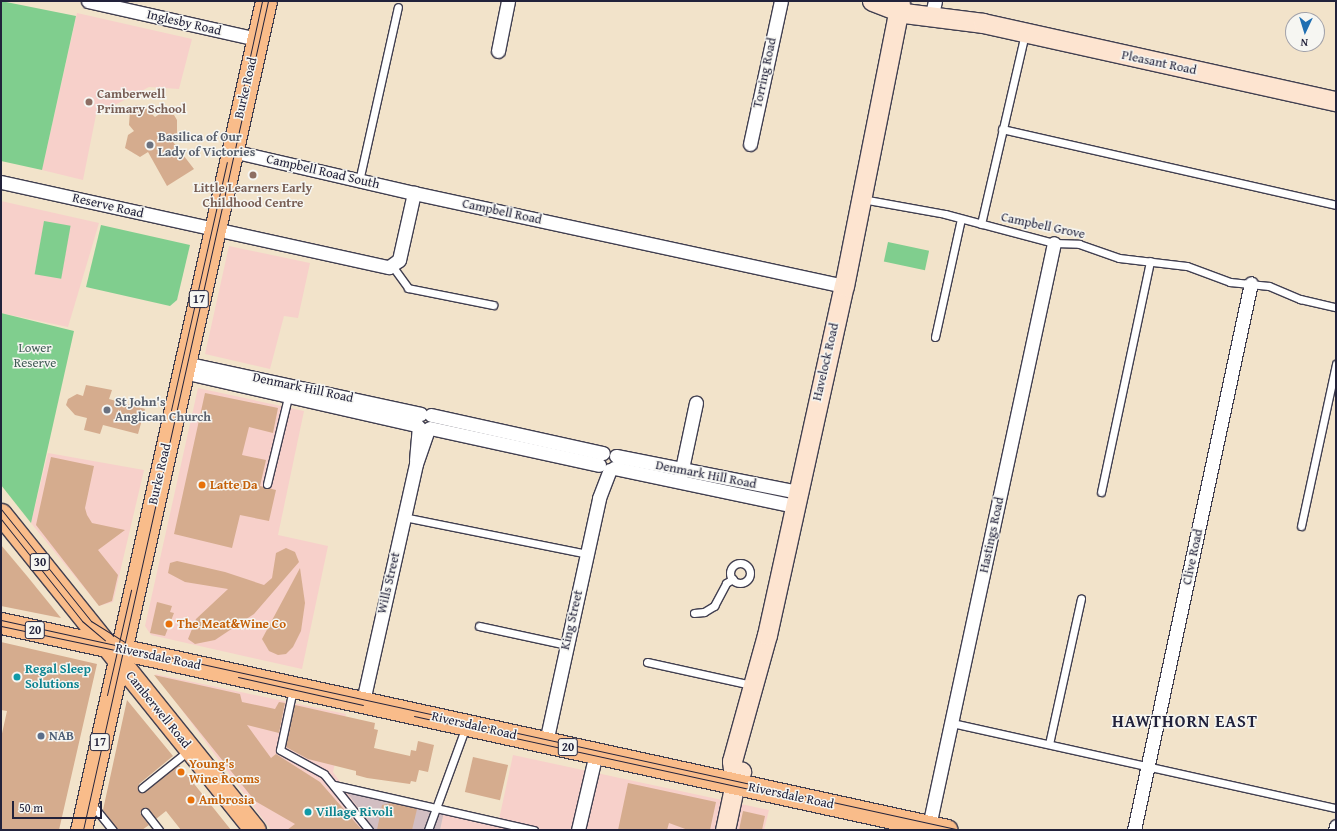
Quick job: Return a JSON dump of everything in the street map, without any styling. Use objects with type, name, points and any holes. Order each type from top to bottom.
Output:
[{"type":"main road","name":"Burke Road","points":[[81,830],[115,651],[184,368],[266,1]]},
{"type":"main road","name":"Camberwell Road","points":[[1,514],[115,651],[190,749],[255,830]]},
{"type":"main road","name":"Riversdale Road","points":[[1,623],[115,651],[363,701],[938,828]]},
{"type":"street","name":"Inglesby Road","points":[[88,1],[257,39]]},
{"type":"street","points":[[498,51],[508,1]]},
{"type":"street","name":"Torring Road","points":[[750,144],[781,1]]},
{"type":"street","name":"Pleasant Road","points":[[872,1],[897,5],[934,6],[983,23],[1025,33],[1336,101]]},
{"type":"street","name":"Havelock Road","points":[[725,830],[735,783],[744,760],[746,720],[844,286],[897,5]]},
{"type":"street","name":"Campbell Road South","points":[[232,151],[414,193]]},
{"type":"street","name":"Reserve Road","points":[[1,182],[214,231]]},
{"type":"street","points":[[214,231],[393,267],[399,260],[414,193]]},
{"type":"street","name":"Campbell Road","points":[[414,193],[844,286]]},
{"type":"street","name":"Hastings Road","points":[[938,828],[952,723],[1054,243]]},
{"type":"street","name":"Clive Road","points":[[1134,830],[1251,284]]},
{"type":"street","name":"Denmark Hill Road","points":[[184,368],[290,390],[424,423],[607,463],[680,475],[796,499]]},
{"type":"street","points":[[680,475],[696,403]]},
{"type":"street","name":"Wills Street","points":[[363,701],[424,423]]},
{"type":"street","name":"King Street","points":[[546,742],[607,463]]},
{"type":"street","points":[[578,830],[596,753]]},
{"type":"street","points":[[1335,830],[1336,826]]},
{"type":"lane","points":[[359,180],[398,7]]},
{"type":"lane","points":[[981,224],[1025,33]]},
{"type":"lane","points":[[1002,129],[1336,205]]},
{"type":"lane","name":"Campbell Grove","points":[[860,199],[873,198],[1054,243],[1079,244],[1119,258],[1187,266],[1235,283],[1251,284],[1336,307]]},
{"type":"lane","points":[[935,337],[961,219]]},
{"type":"lane","points":[[1101,492],[1150,261]]},
{"type":"lane","points":[[393,267],[408,288],[494,305]]},
{"type":"lane","points":[[1301,526],[1336,364]]},
{"type":"lane","points":[[267,484],[290,390]]},
{"type":"lane","points":[[404,517],[587,554]]},
{"type":"lane","points":[[694,612],[704,612],[714,606],[726,583],[732,579]]},
{"type":"lane","points":[[1049,744],[1082,598]]},
{"type":"lane","points":[[479,626],[567,645]]},
{"type":"lane","points":[[647,662],[754,686]]},
{"type":"lane","points":[[293,686],[280,750],[324,774],[369,830]]},
{"type":"lane","points":[[952,723],[1148,765],[1336,808]]},
{"type":"lane","points":[[428,830],[467,724]]},
{"type":"lane","points":[[142,788],[190,749]]},
{"type":"lane","points":[[334,785],[534,830]]},
{"type":"lane","points":[[88,799],[113,830]]},
{"type":"lane","points":[[145,812],[159,830]]},
{"type":"shaded area","name":"Camberwell Primary School","points":[[77,13],[192,39],[179,89],[149,87],[96,115],[83,180],[42,170]]},
{"type":"shaded area","points":[[1,201],[99,223],[68,327],[1,313]]},
{"type":"shaded area","points":[[229,246],[310,263],[298,318],[284,316],[270,369],[205,354]]},
{"type":"shaded area","points":[[198,388],[304,411],[278,535],[328,546],[302,669],[151,635],[145,626]]},
{"type":"shaded area","points":[[48,453],[144,470],[113,602],[99,606],[31,523]]},
{"type":"shaded area","points":[[155,674],[346,714],[333,772],[374,830],[271,830]]},
{"type":"shaded area","points":[[513,755],[769,810],[764,830],[440,830],[444,812],[498,824]]},
{"type":"shaded area","points":[[346,791],[444,812],[440,830],[374,830]]},
{"type":"green space","points":[[1,1],[76,16],[42,170],[1,161]]},
{"type":"green space","points":[[44,221],[71,226],[61,279],[35,274]]},
{"type":"green space","points":[[101,225],[190,245],[177,300],[170,306],[86,287]]},
{"type":"green space","points":[[888,242],[929,251],[925,270],[884,262]]},
{"type":"green space","name":"Lower Reserve","points":[[1,313],[74,331],[31,523],[1,485]]},
{"type":"building","name":"Basilica of Our Lady of Victories","points":[[136,105],[145,107],[155,117],[161,113],[174,115],[177,120],[177,133],[170,138],[194,169],[167,186],[148,152],[140,157],[125,148],[128,135],[134,131],[129,125],[130,110]]},
{"type":"building","name":"St John's Anglican Church","points":[[86,385],[112,390],[109,399],[145,409],[138,434],[103,425],[100,434],[84,430],[87,418],[75,415],[66,405],[68,399],[77,394],[83,396]]},
{"type":"building","points":[[205,393],[278,408],[273,433],[249,427],[242,455],[266,460],[260,486],[276,490],[269,521],[240,515],[232,548],[174,534]]},
{"type":"building","points":[[51,457],[94,466],[85,508],[87,515],[92,523],[125,530],[98,550],[118,575],[112,601],[99,606],[36,525]]},
{"type":"building","points":[[1,545],[27,576],[61,618],[1,606]]},
{"type":"building","points":[[286,548],[295,552],[299,562],[254,614],[215,640],[195,644],[188,639],[196,619],[228,589],[185,582],[168,573],[170,563],[177,561],[225,572],[264,585],[272,578],[276,553]]},
{"type":"building","points":[[300,568],[305,603],[301,631],[293,647],[286,654],[278,655],[269,651],[262,639]]},
{"type":"building","points":[[157,602],[172,606],[170,612],[174,613],[165,636],[150,633]]},
{"type":"building","points":[[1,642],[97,664],[59,830],[1,830],[1,738],[7,711],[1,710]]},
{"type":"building","points":[[154,675],[240,694],[242,702],[275,709],[279,702],[285,703],[279,733],[247,725],[271,758],[276,754],[320,782],[362,830],[287,830],[295,824],[255,801]]},
{"type":"building","points":[[127,700],[173,756],[139,784],[138,791],[145,792],[179,765],[231,830],[181,830],[166,811],[156,819],[145,807],[140,813],[149,825],[142,830],[118,830],[103,810]]},
{"type":"building","points":[[295,705],[375,723],[374,729],[378,730],[374,748],[410,756],[411,750],[416,751],[418,741],[434,745],[428,772],[419,770],[416,782],[411,781],[410,784],[367,778],[356,775],[356,771],[308,759],[286,747]]},
{"type":"building","points":[[473,757],[508,765],[500,800],[465,792]]},
{"type":"building","points":[[628,783],[716,802],[710,830],[688,830],[669,823],[667,830],[618,830]]},
{"type":"building","points":[[392,803],[417,809],[412,830],[377,830],[382,805]]},
{"type":"building","points":[[743,811],[765,816],[762,830],[739,830]]},
{"type":"tram line","points":[[237,116],[262,1]]},
{"type":"tram line","points":[[83,830],[268,1]]},
{"type":"tram line","points":[[171,410],[227,162]]},
{"type":"tram line","points":[[1,509],[91,621],[124,642]]},
{"type":"tram line","points":[[1,519],[82,621],[105,640]]},
{"type":"tram line","points":[[107,695],[131,590]]},
{"type":"tram line","points":[[1,620],[960,830]]},
{"type":"tram line","points":[[1,626],[162,660]]},
{"type":"tram line","points":[[238,677],[363,705]]},
{"type":"tram line","points":[[414,716],[795,799]]},
{"type":"place","name":"Camberwell Primary School","points":[[89,102]]},
{"type":"place","name":"Basilica of Our Lady of Victories","points":[[150,145]]},
{"type":"place","name":"Little Learners Early Childhood Centre","points":[[253,175]]},
{"type":"place","name":"St John's Anglican Church","points":[[107,410]]},
{"type":"place","name":"Latte Da","points":[[202,485]]},
{"type":"place","name":"The Meat&Wine Co","points":[[169,624]]},
{"type":"place","name":"Regal Sleep Solutions","points":[[17,677]]},
{"type":"place","name":"NAB","points":[[41,736]]},
{"type":"place","name":"Young's Wine Rooms","points":[[181,772]]},
{"type":"place","name":"Ambrosia","points":[[191,800]]},
{"type":"place","name":"Village Rivoli","points":[[308,812]]},
{"type":"district","name":"HAWTHORN EAST","points":[[1185,721]]}]
